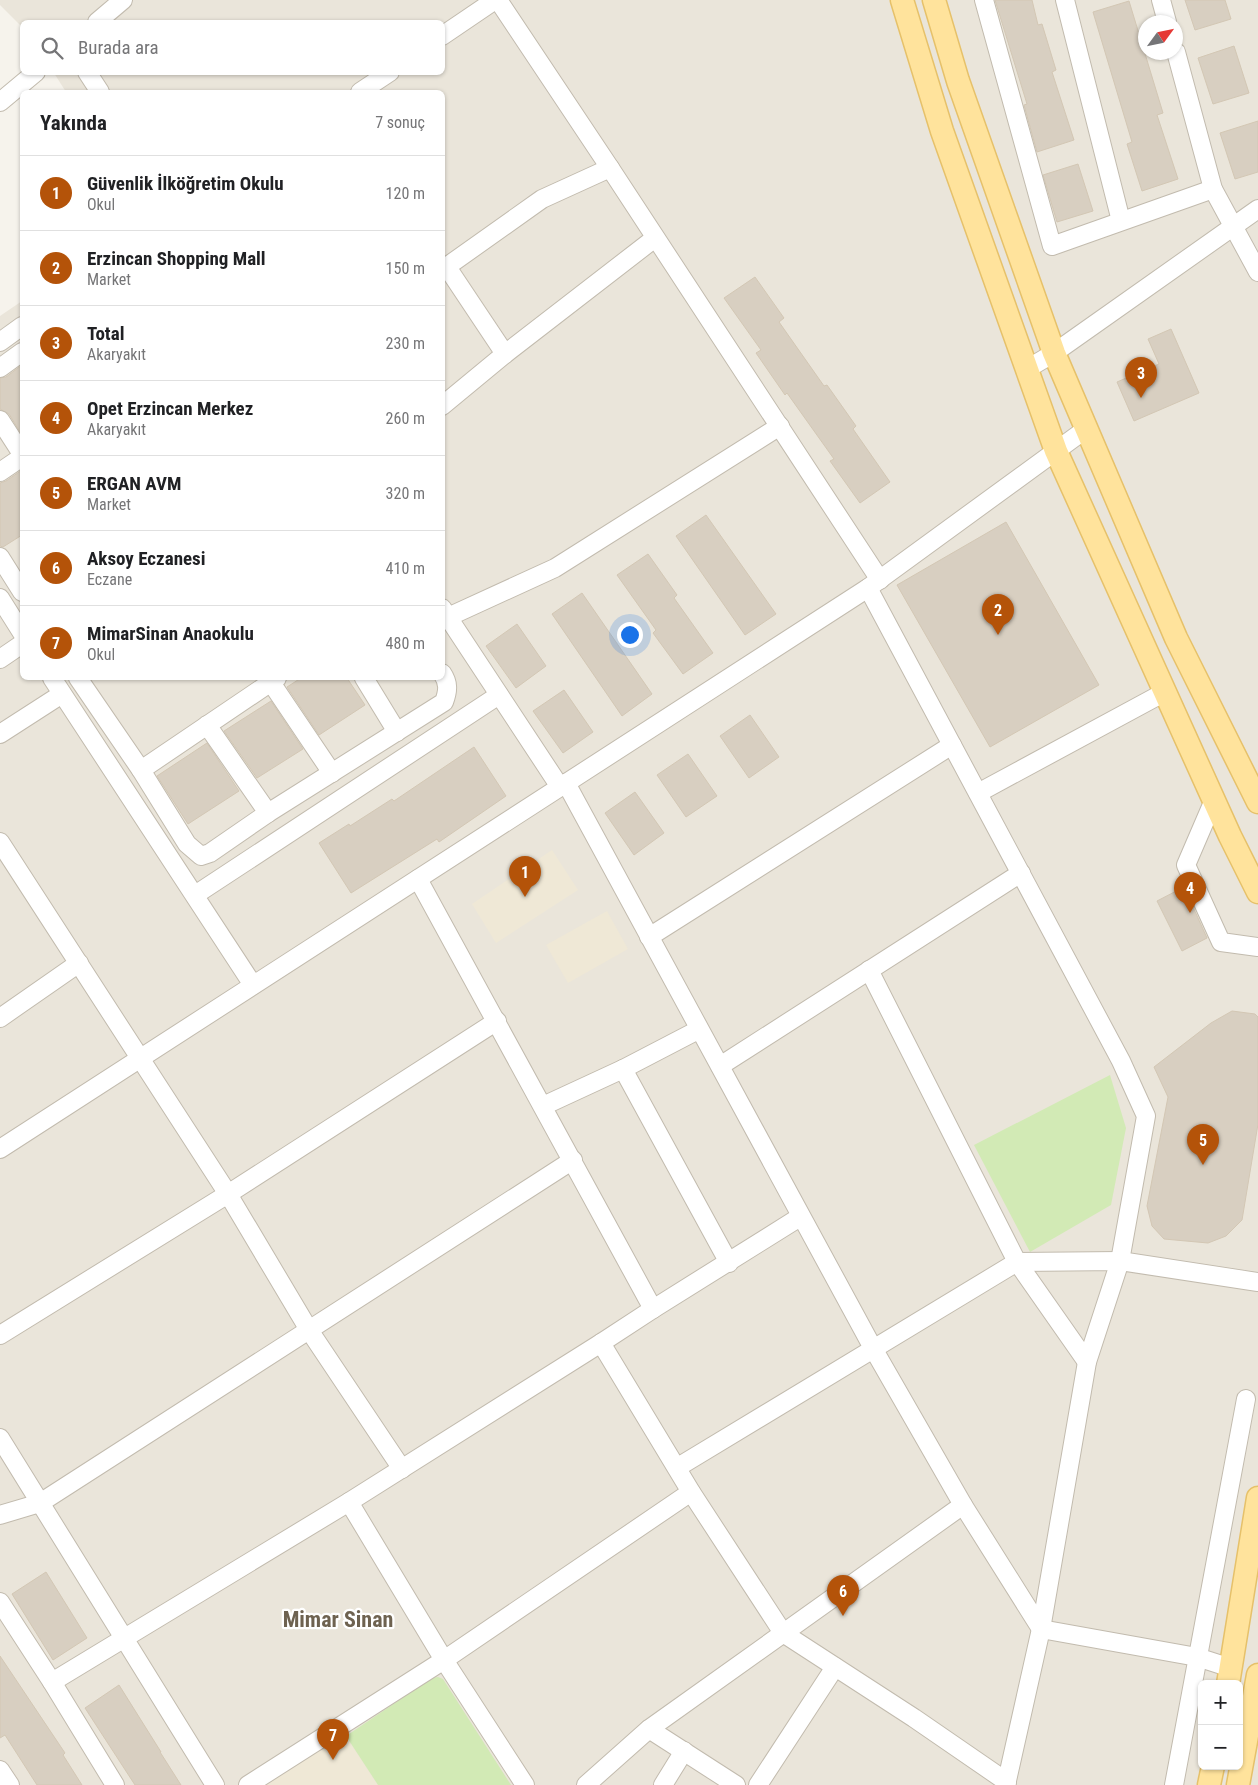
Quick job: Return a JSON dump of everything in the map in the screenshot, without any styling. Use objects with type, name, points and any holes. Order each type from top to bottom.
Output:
[{"type":"main road","points":[[902,0],[942,131],[1056,451],[1214,800],[1258,892]]},
{"type":"main road","points":[[934,0],[958,81],[1054,353],[1176,638],[1258,802]]},
{"type":"main road","points":[[1230,1676],[1258,1498]]},
{"type":"main road","points":[[1238,1785],[1258,1675]]},
{"type":"main road","points":[[1209,1785],[1212,1770]]},
{"type":"street","points":[[99,20],[123,0]]},
{"type":"street","points":[[445,34],[497,0],[780,426],[874,584],[952,745],[1121,1061],[1146,1116],[1120,1261],[1086,1362],[1041,1629],[1006,1784],[914,1718],[783,1633],[692,1492],[601,1343]]},
{"type":"street","points":[[984,0],[1052,246],[1213,189]]},
{"type":"street","points":[[1065,0],[1121,222]]},
{"type":"street","points":[[1161,0],[1165,15]]},
{"type":"street","points":[[1178,60],[1213,189],[1258,272]]},
{"type":"street","points":[[0,102],[32,75]]},
{"type":"street","points":[[89,75],[99,90]]},
{"type":"street","points":[[363,90],[386,75]]},
{"type":"street","points":[[505,354],[445,268],[542,199],[610,168]]},
{"type":"street","points":[[1027,369],[1054,353],[1258,209]]},
{"type":"street","points":[[445,404],[505,354],[655,238]]},
{"type":"street","points":[[0,342],[20,327]]},
{"type":"street","points":[[0,368],[20,353]]},
{"type":"street","points":[[0,420],[20,453]]},
{"type":"street","points":[[780,426],[555,568],[445,613],[499,695],[563,785],[649,936],[698,1030],[720,1066],[800,1217],[874,1350],[963,1506],[1041,1629],[1197,1657],[1230,1676]]},
{"type":"street","points":[[0,1149],[874,584],[1086,429]]},
{"type":"street","points":[[0,472],[20,457]]},
{"type":"street","points":[[0,557],[20,583]]},
{"type":"street","points":[[0,598],[20,630]]},
{"type":"street","points":[[0,659],[20,645]]},
{"type":"street","points":[[79,680],[141,770],[187,844],[201,856],[210,853],[268,813],[444,702],[448,691],[445,678]]},
{"type":"street","points":[[53,680],[253,985]]},
{"type":"street","points":[[141,770],[271,680]]},
{"type":"street","points":[[273,680],[332,773]]},
{"type":"street","points":[[365,680],[397,732]]},
{"type":"street","points":[[978,793],[1165,692]]},
{"type":"street","points":[[0,734],[62,694]]},
{"type":"street","points":[[195,896],[499,695]]},
{"type":"street","points":[[207,725],[268,813]]},
{"type":"street","points":[[649,936],[952,745]]},
{"type":"street","points":[[1214,800],[1186,865],[1221,942],[1258,947]]},
{"type":"street","points":[[0,842],[228,1194],[309,1330],[402,1469]]},
{"type":"street","points":[[720,1066],[1021,873]]},
{"type":"street","points":[[418,879],[653,1309]]},
{"type":"street","points":[[0,1018],[79,963]]},
{"type":"street","points":[[869,970],[1017,1262],[1086,1362]]},
{"type":"street","points":[[0,1334],[228,1194],[497,1021]]},
{"type":"street","points":[[543,1106],[623,1069],[698,1030]]},
{"type":"street","points":[[623,1069],[729,1263]]},
{"type":"street","points":[[0,1515],[40,1503],[573,1160]]},
{"type":"street","points":[[52,1682],[349,1502],[800,1217]]},
{"type":"street","points":[[678,1467],[1017,1262],[1120,1261],[1258,1282]]},
{"type":"street","points":[[1174,1785],[1246,1400]]},
{"type":"street","points":[[0,1438],[215,1785]]},
{"type":"street","points":[[248,1785],[444,1660],[692,1492]]},
{"type":"street","points":[[349,1502],[444,1660],[524,1785]]},
{"type":"street","points":[[586,1785],[649,1729],[963,1506]]},
{"type":"street","points":[[0,1602],[115,1785]]},
{"type":"street","points":[[758,1785],[835,1667]]},
{"type":"street","points":[[649,1729],[736,1785]]},
{"type":"street","points":[[663,1785],[684,1751]]},
{"type":"street","points":[[0,1770],[10,1785]]},
{"type":"shaded area","points":[[0,0],[1258,0],[1258,1785],[0,1785],[0,316],[20,302],[20,680],[445,680],[445,90],[65,90],[55,75],[445,75],[445,20],[20,20],[20,25],[0,5]]},
{"type":"shaded area","points":[[552,850],[578,890],[496,943],[472,904]]},
{"type":"shaded area","points":[[607,911],[628,949],[568,983],[546,945]]},
{"type":"shaded area","points":[[346,1736],[378,1785],[262,1785]]},
{"type":"green space","points":[[1110,1075],[1126,1128],[1111,1205],[1030,1252],[974,1145]]},
{"type":"green space","points":[[438,1677],[443,1679],[511,1785],[378,1785],[346,1736],[432,1678]]},
{"type":"building","points":[[995,0],[1032,0],[1038,25],[1042,24],[1056,70],[1052,72],[1074,140],[1037,152],[1024,105],[1027,104]]},
{"type":"building","points":[[1185,0],[1225,0],[1231,19],[1195,30]]},
{"type":"building","points":[[1129,1],[1138,31],[1138,60],[1147,60],[1163,113],[1157,115],[1178,179],[1142,191],[1127,144],[1132,142],[1093,12]]},
{"type":"building","points":[[1234,46],[1249,93],[1213,104],[1198,58]]},
{"type":"building","points":[[1258,121],[1258,172],[1235,179],[1220,133]]},
{"type":"building","points":[[1078,164],[1093,211],[1057,222],[1043,175]]},
{"type":"building","points":[[755,277],[784,318],[779,322],[824,386],[827,385],[856,426],[853,429],[890,482],[860,503],[830,461],[834,459],[787,393],[785,395],[756,353],[761,350],[724,298]]},
{"type":"building","points":[[1171,329],[1199,393],[1134,421],[1117,382],[1159,364],[1148,339]]},
{"type":"building","points":[[20,366],[20,432],[9,414],[0,409],[0,378],[6,377]]},
{"type":"building","points":[[20,471],[20,536],[3,547],[0,546],[0,483]]},
{"type":"building","points":[[706,515],[776,614],[745,635],[676,536]]},
{"type":"building","points":[[1006,522],[1099,685],[990,747],[897,585]]},
{"type":"building","points":[[648,554],[677,595],[674,598],[713,653],[683,674],[653,633],[656,630],[617,575]]},
{"type":"building","points":[[582,593],[652,694],[622,716],[552,614]]},
{"type":"building","points":[[517,624],[546,666],[516,688],[486,646]]},
{"type":"building","points":[[298,680],[348,680],[365,705],[319,735],[287,687]]},
{"type":"building","points":[[564,690],[593,732],[563,753],[533,711]]},
{"type":"building","points":[[271,701],[303,749],[257,778],[224,731]]},
{"type":"building","points":[[750,715],[779,757],[749,778],[720,736]]},
{"type":"building","points":[[207,743],[239,791],[188,824],[157,776]]},
{"type":"building","points":[[474,747],[506,796],[439,842],[437,839],[351,893],[319,843],[392,799],[394,801]]},
{"type":"building","points":[[688,754],[717,796],[686,817],[657,775]]},
{"type":"building","points":[[635,792],[664,833],[634,855],[605,813]]},
{"type":"building","points":[[1184,887],[1207,938],[1182,951],[1157,901]]},
{"type":"building","points":[[1232,1011],[1255,1014],[1258,1017],[1258,1124],[1242,1220],[1226,1236],[1208,1243],[1164,1239],[1152,1226],[1147,1206],[1168,1097],[1154,1067],[1211,1023]]},
{"type":"building","points":[[46,1572],[87,1638],[53,1660],[12,1594]]},
{"type":"building","points":[[0,1656],[65,1753],[63,1755],[82,1785],[37,1785],[5,1735],[0,1738]]},
{"type":"building","points":[[119,1685],[181,1785],[135,1785],[85,1708]]},
{"type":"place","name":"Total","points":[[1141,398]]},
{"type":"place","name":"Erzincan Shopping Mall","points":[[998,635]]},
{"type":"place","name":"Güvenlik İlköğretim Okulu","points":[[525,897]]},
{"type":"place","name":"Opet Erzincan Merkez","points":[[1190,913]]},
{"type":"place","name":"ERGAN AVM","points":[[1203,1165]]},
{"type":"place","name":"Aksoy Eczanesi","points":[[843,1616]]},
{"type":"place","name":"MimarSinan Anaokulu","points":[[333,1760]]},
{"type":"district","name":"Mimar Sinan","points":[[338,1619]]}]
